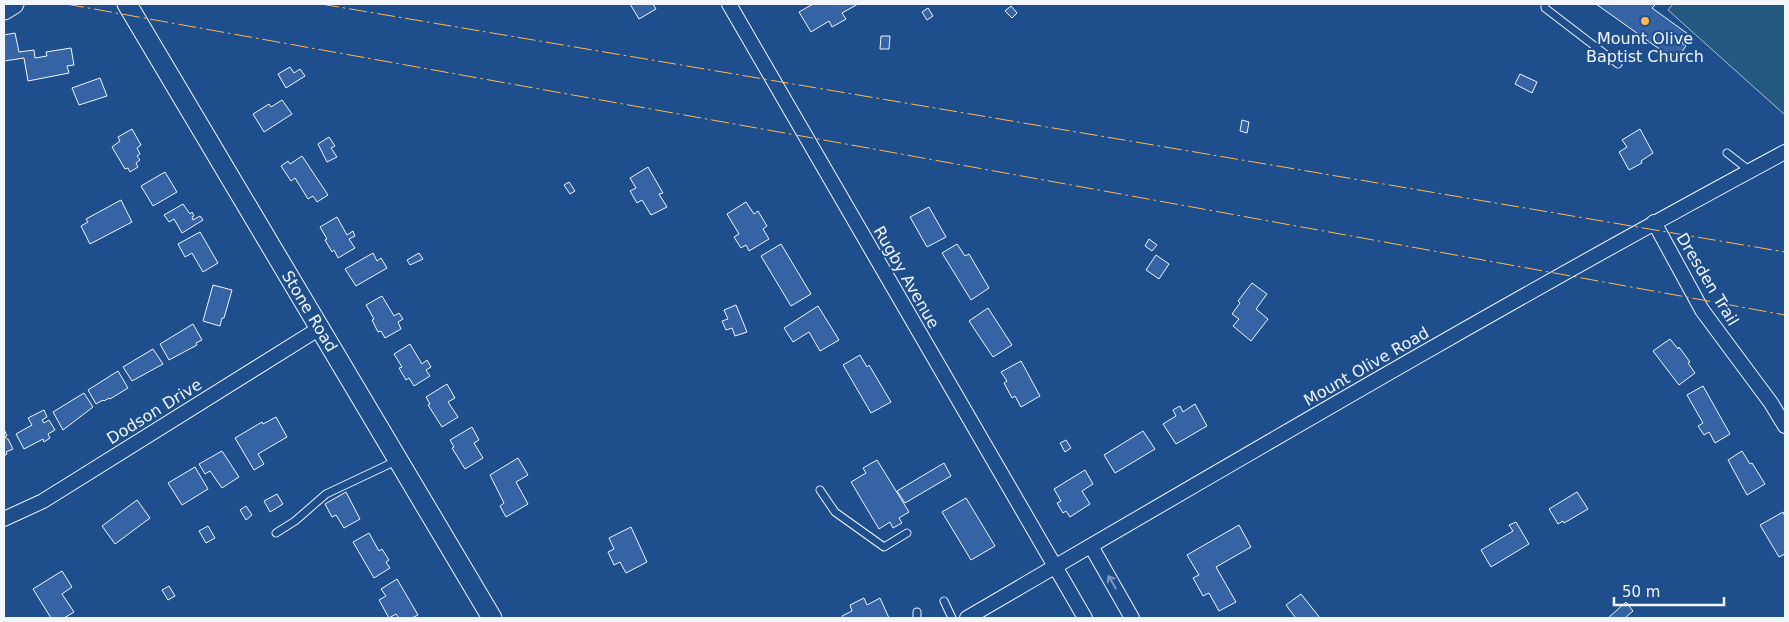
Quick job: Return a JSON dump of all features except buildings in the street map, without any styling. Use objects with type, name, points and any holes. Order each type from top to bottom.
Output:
[{"type":"street","points":[[4,10],[14,4]]},
{"type":"street","name":"Stone Road","points":[[127,4],[492,618]]},
{"type":"street","name":"Rugby Avenue","points":[[729,4],[1085,618]]},
{"type":"street","name":"Mount Olive Road","points":[[967,618],[1337,402],[1654,222],[1785,152]]},
{"type":"street","name":"Dresden Trail","points":[[1654,222],[1702,310],[1770,402],[1785,426]]},
{"type":"street","name":"Dodson Drive","points":[[4,519],[43,501],[320,328]]},
{"type":"street","points":[[1091,546],[1132,618]]},
{"type":"lane","points":[[1545,4],[1545,8],[1618,64]]},
{"type":"lane","points":[[1727,153],[1750,171]]},
{"type":"lane","points":[[276,533],[326,494],[399,460]]},
{"type":"lane","points":[[820,490],[835,512],[884,547],[907,533]]},
{"type":"lane","points":[[944,601],[952,618]]},
{"type":"shaded area","points":[[1673,4],[1785,4],[1785,115],[1668,10]]},
{"type":"power","points":[[66,4],[1785,315]]},
{"type":"power","points":[[321,4],[1785,252]]},
{"type":"place","name":"Mount Olive Baptist Church","points":[[1645,21]]}]
